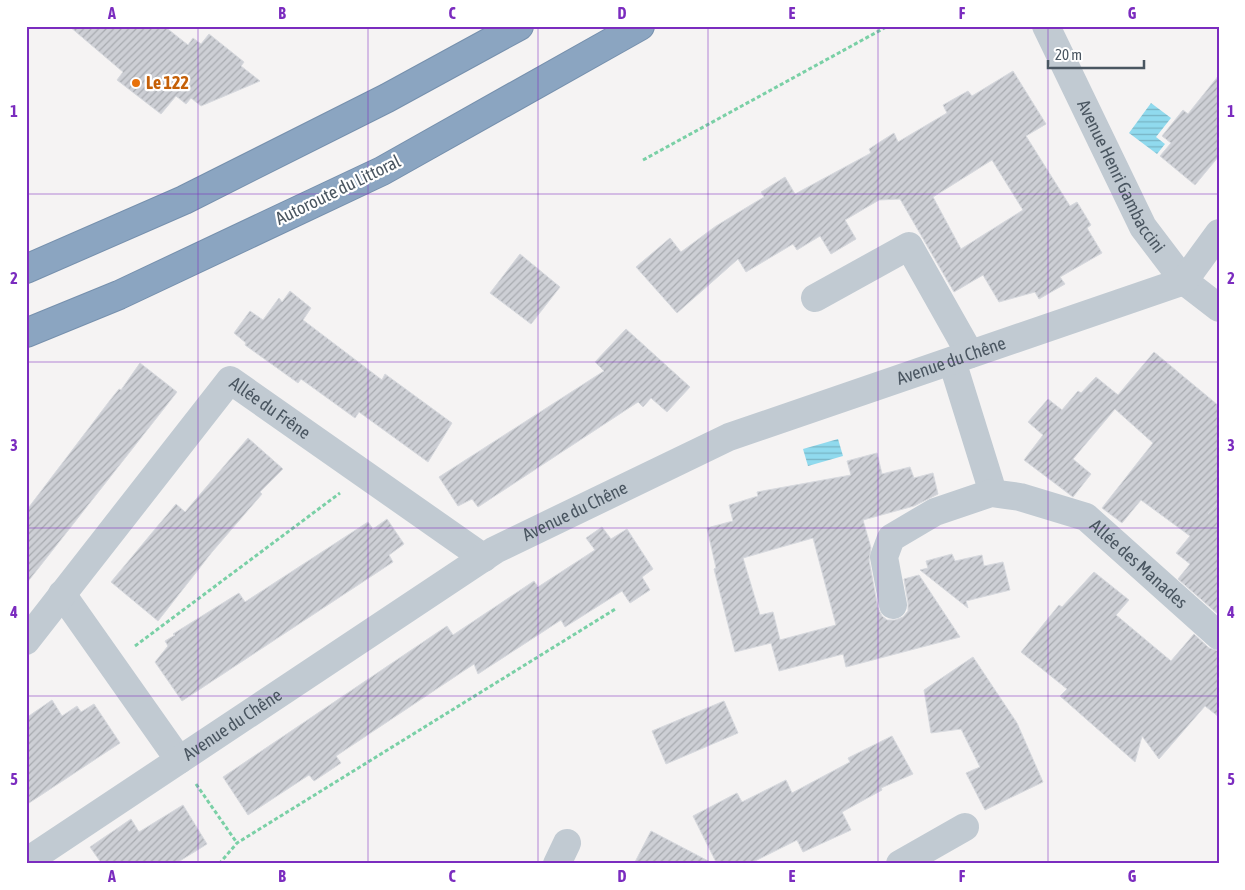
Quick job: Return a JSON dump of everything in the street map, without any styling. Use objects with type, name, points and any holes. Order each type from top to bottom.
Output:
[{"type":"highway","points":[[26,269],[184,200],[388,98],[519,26]]},
{"type":"highway","name":"Autoroute du Littoral","points":[[26,333],[119,295],[382,171],[640,26]]},
{"type":"street","name":"Avenue Henri Gambaccini","points":[[1046,26],[1143,227],[1184,281],[1219,308]]},
{"type":"street","points":[[1184,281],[1219,233]]},
{"type":"street","points":[[816,298],[909,246],[961,358],[991,493]]},
{"type":"street","name":"Avenue du Chêne","points":[[26,862],[495,550],[729,437],[1184,281]]},
{"type":"street","name":"Allée du Frêne","points":[[26,641],[230,380],[484,558]]},
{"type":"street","name":"Allée des Manades","points":[[893,605],[884,557],[891,538],[935,512],[991,493],[1020,497],[1086,516],[1219,636]]},
{"type":"street","points":[[62,594],[179,760]]},
{"type":"street","points":[[900,864],[965,827]]},
{"type":"path","points":[[644,160],[888,26]]},
{"type":"path","points":[[111,663],[365,475]]},
{"type":"path","points":[[219,864],[237,843],[617,608]]},
{"type":"path","points":[[179,760],[237,843]]},
{"type":"water","points":[[1151,103],[1171,118],[1156,137],[1165,144],[1157,154],[1129,133]]},
{"type":"water","points":[[838,439],[843,456],[808,466],[803,449]]},
{"type":"building","points":[[69,26],[164,26],[188,45],[193,38],[201,44],[209,34],[244,62],[241,66],[260,81],[201,106],[191,98],[186,104],[176,96],[161,114],[117,80],[123,72]]},
{"type":"building","points":[[1013,71],[1046,124],[1026,136],[1070,206],[1077,202],[1091,225],[1087,228],[1102,253],[1060,277],[1065,284],[1039,299],[1035,292],[999,302],[983,275],[954,292],[900,199],[879,200],[845,220],[856,239],[831,254],[820,236],[797,250],[793,244],[746,272],[738,259],[677,313],[636,267],[670,238],[681,252],[716,226],[764,197],[761,192],[785,177],[795,194],[871,153],[869,149],[894,133],[898,142],[947,113],[943,105],[968,91],[972,96]],"holes":[[[992,160],[1023,210],[961,249],[933,197]]]},
{"type":"building","points":[[1219,75],[1219,156],[1195,185],[1160,156],[1171,143],[1162,136],[1183,110],[1188,114]]},
{"type":"building","points":[[520,254],[560,287],[531,324],[490,293]]},
{"type":"building","points":[[290,291],[311,308],[303,320],[382,380],[385,374],[452,423],[428,462],[359,412],[355,418],[301,379],[298,383],[245,345],[246,343],[234,333],[250,311],[263,320],[279,298],[282,302]]},
{"type":"building","points":[[626,329],[690,387],[667,412],[651,398],[643,407],[638,402],[478,507],[472,499],[458,506],[439,477],[604,371],[595,362]]},
{"type":"building","points":[[1154,352],[1219,406],[1219,615],[1178,579],[1190,564],[1176,553],[1190,536],[1141,500],[1122,523],[1102,508],[1153,443],[1115,409],[1073,459],[1091,474],[1073,497],[1024,460],[1043,435],[1028,422],[1048,399],[1062,410],[1078,391],[1081,393],[1096,377],[1118,395]]},
{"type":"building","points":[[140,363],[177,392],[26,584],[26,511]]},
{"type":"building","points":[[248,438],[283,469],[260,492],[262,494],[212,552],[158,621],[111,582],[176,504],[185,512]]},
{"type":"building","points":[[877,453],[882,474],[910,467],[914,478],[933,473],[938,494],[914,506],[863,520],[871,548],[869,560],[878,608],[882,616],[887,620],[903,617],[908,611],[904,579],[919,575],[960,637],[846,667],[843,654],[779,671],[771,643],[735,652],[714,569],[716,568],[707,528],[733,521],[729,505],[758,496],[757,492],[851,475],[847,461]],"holes":[[[813,538],[836,625],[780,640],[773,612],[760,615],[743,558]]]},
{"type":"building","points":[[387,519],[404,544],[389,555],[393,562],[182,701],[155,662],[168,646],[165,641],[175,635],[173,634],[239,593],[245,602],[368,522],[373,529]]},
{"type":"building","points":[[602,527],[611,539],[627,529],[653,569],[642,577],[650,590],[630,603],[622,591],[565,627],[561,620],[478,674],[474,664],[336,756],[341,763],[314,781],[309,775],[248,815],[223,777],[447,626],[453,635],[534,581],[538,587],[595,550],[586,538]]},
{"type":"building","points":[[952,554],[955,561],[982,555],[984,566],[1003,562],[1010,590],[966,601],[968,608],[920,570],[928,568],[926,561]]},
{"type":"building","points":[[1094,572],[1129,600],[1116,615],[1171,661],[1194,634],[1209,648],[1219,651],[1219,717],[1205,706],[1159,759],[1142,736],[1135,762],[1060,696],[1067,689],[1021,652],[1059,605],[1062,607]]},
{"type":"building","points":[[973,657],[1017,723],[1043,782],[985,810],[966,773],[980,767],[961,729],[931,733],[924,690]]},
{"type":"building","points":[[52,700],[62,716],[77,706],[81,712],[94,704],[120,743],[26,805],[26,718]]},
{"type":"building","points":[[724,701],[738,733],[666,764],[652,731]]},
{"type":"building","points":[[892,736],[913,774],[881,788],[882,790],[842,812],[851,830],[803,852],[797,840],[749,864],[717,864],[693,816],[737,793],[742,802],[786,780],[792,793],[850,762],[848,758]]},
{"type":"building","points":[[183,805],[207,844],[175,864],[102,864],[90,847],[131,819],[139,832]]},
{"type":"building","points":[[651,831],[714,864],[634,864]]},
{"type":"place","name":"Le 122","points":[[136,83]]}]
